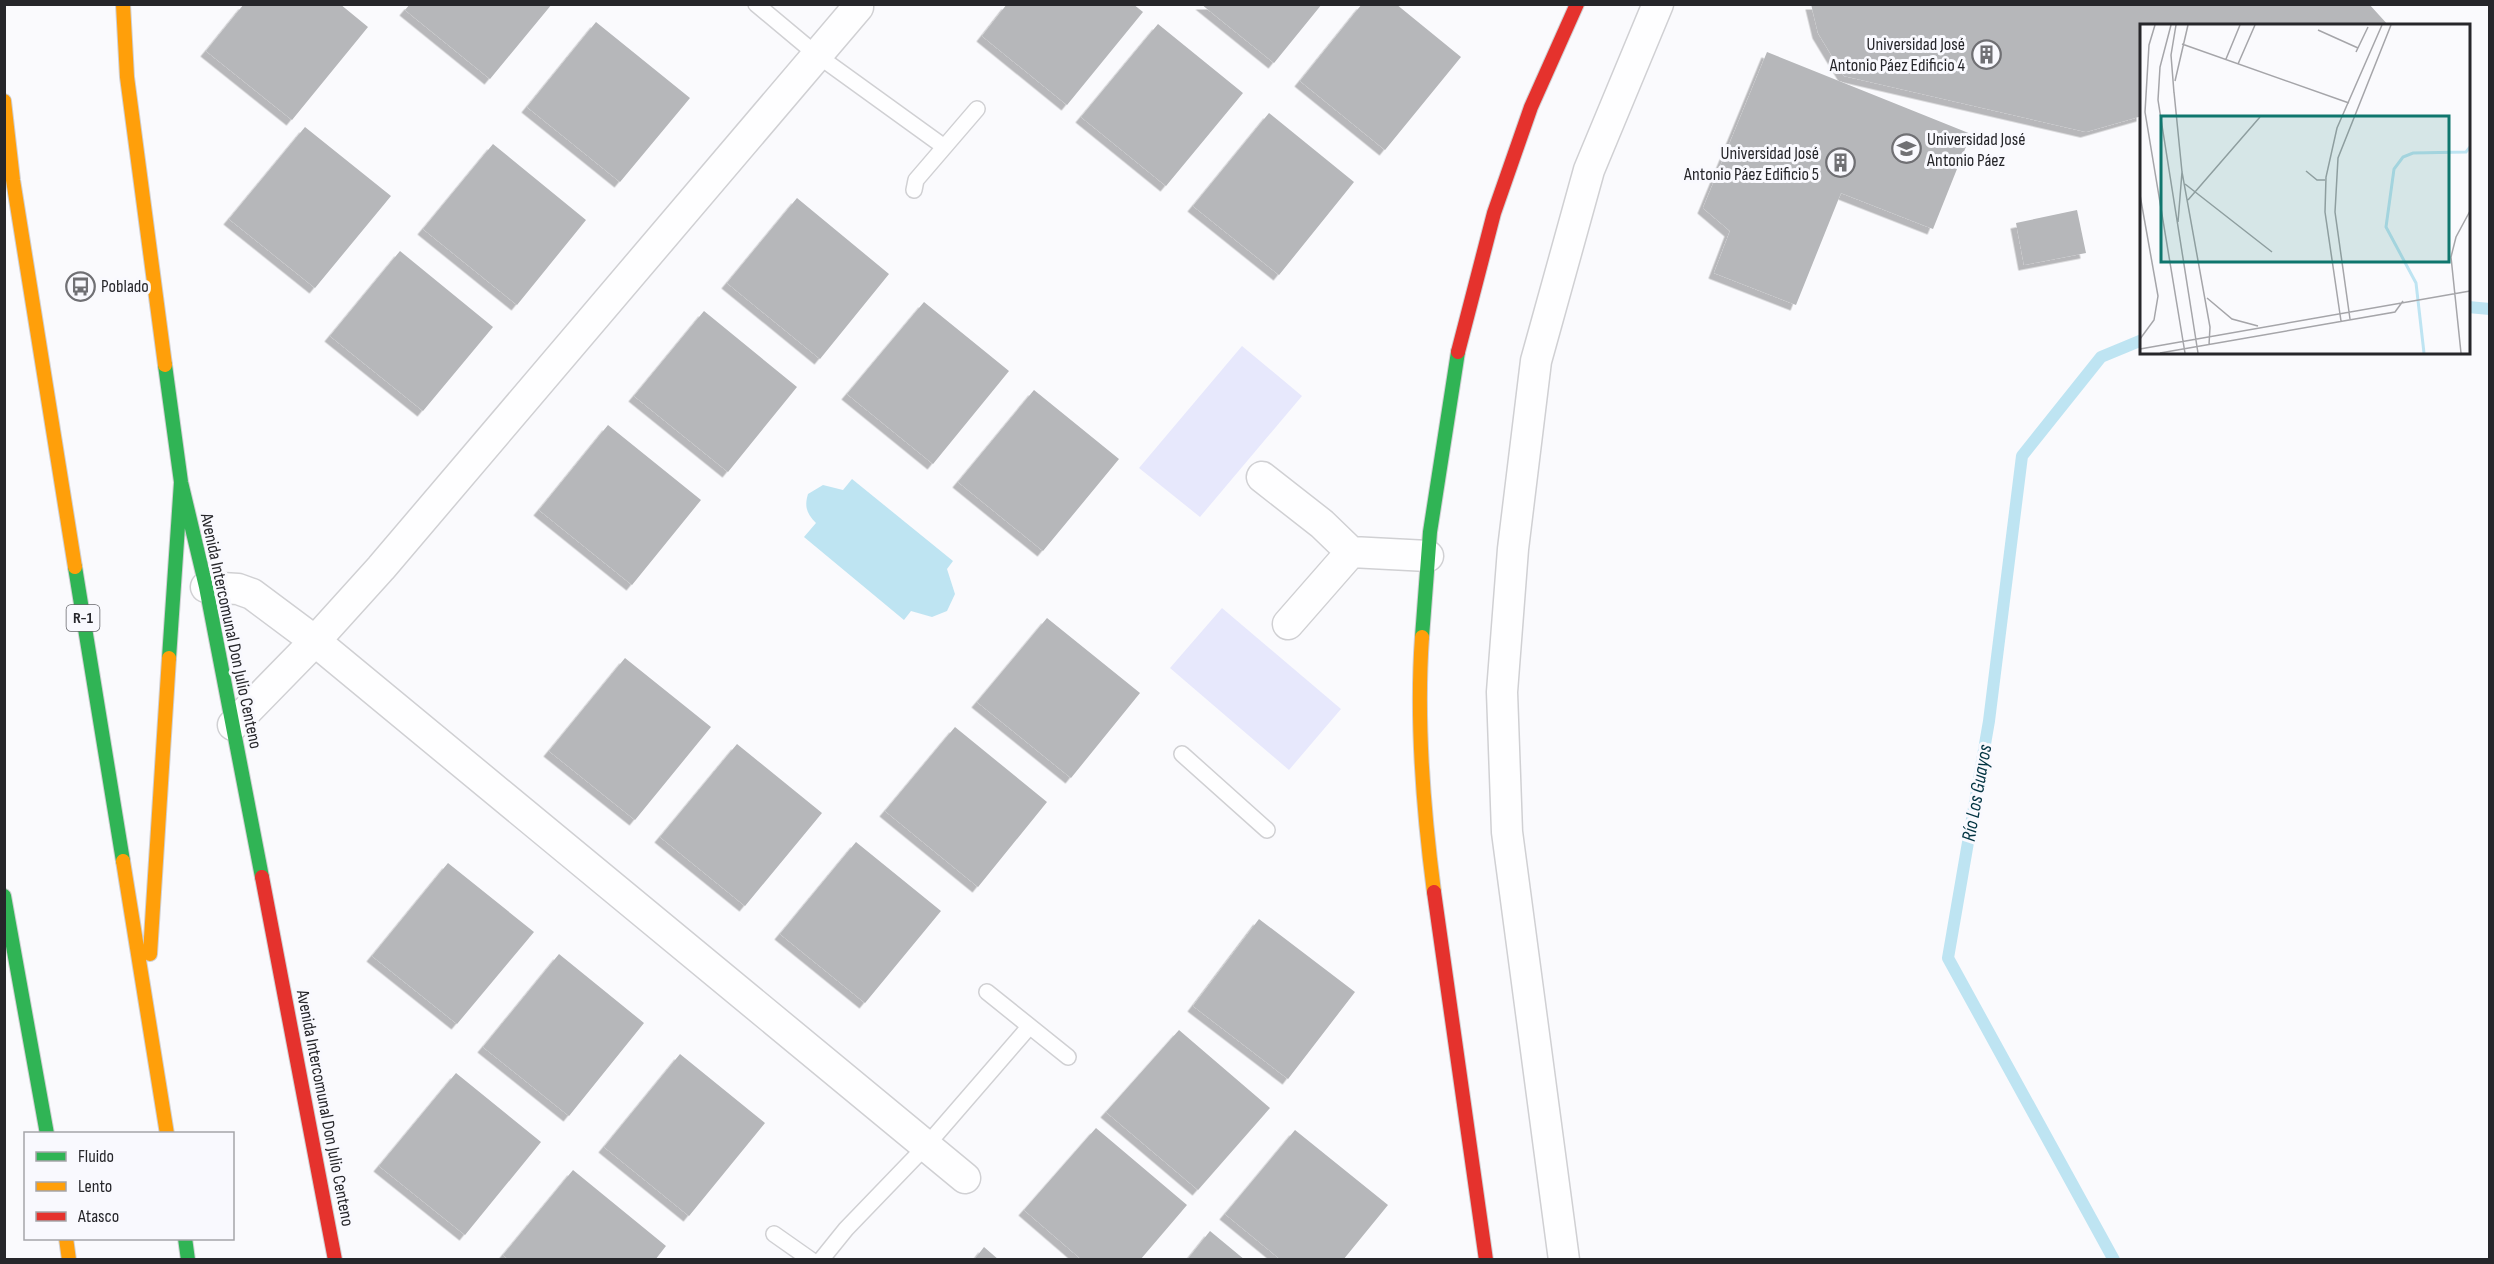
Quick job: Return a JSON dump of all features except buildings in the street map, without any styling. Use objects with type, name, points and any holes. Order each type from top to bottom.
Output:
[{"type":"street","name":"Avenida Intercomunal Don Julio Centeno","points":[[123,4],[127,77],[181,482],[206,587],[335,1260]]},
{"type":"street","points":[[1486,1260],[1426,832],[1419,677],[1428,556],[1455,365],[1494,213],[1531,107],[1577,4]]},
{"type":"street","points":[[1564,1260],[1507,832],[1502,692],[1513,549],[1536,362],[1589,170],[1659,4]]},
{"type":"street","points":[[233,725],[315,641],[381,568],[858,7]]},
{"type":"street","name":"R-1","points":[[4,101],[13,180],[167,1132]]},
{"type":"street","points":[[1262,477],[1322,524],[1351,552],[1428,556]]},
{"type":"street","points":[[146,1012],[181,482]]},
{"type":"street","points":[[1288,624],[1351,552]]},
{"type":"street","points":[[206,587],[238,589],[252,594],[315,641],[965,1178]]},
{"type":"street","points":[[4,896],[47,1132]]},
{"type":"street","points":[[66,1240],[69,1260]]},
{"type":"street","points":[[185,1240],[188,1260]]},
{"type":"lane","points":[[756,4],[817,55],[943,146]]},
{"type":"lane","points":[[914,190],[916,180],[976,109]]},
{"type":"lane","points":[[1182,754],[1267,830]]},
{"type":"lane","points":[[987,992],[1068,1057]]},
{"type":"lane","points":[[821,1260],[846,1229],[926,1146],[1029,1027]]},
{"type":"lane","points":[[774,1234],[811,1260]]},
{"type":"shaded area","points":[[1242,346],[1302,396],[1200,517],[1139,468]]},
{"type":"shaded area","points":[[852,479],[953,561],[947,569],[955,594],[947,611],[932,617],[911,611],[904,620],[804,537],[816,523],[807,510],[808,494],[823,485],[843,490]]},
{"type":"shaded area","points":[[1222,608],[1341,709],[1289,770],[1170,668]]},
{"type":"waterway","name":"Río Los Guayos","points":[[2470,307],[2490,309]]},
{"type":"waterway","name":"Río Los Guayos","points":[[2114,1260],[1948,958],[1989,721],[2022,456],[2101,357],[2140,341]]},
{"type":"traffic: fast","points":[[1422,637],[1430,532],[1458,352]]},
{"type":"traffic: fast","points":[[165,365],[181,482],[206,587],[262,877]]},
{"type":"traffic: fast","points":[[169,658],[181,482]]},
{"type":"traffic: fast","points":[[75,567],[123,861]]},
{"type":"traffic: fast","points":[[4,896],[47,1132]]},
{"type":"traffic: fast","points":[[185,1240],[188,1260]]},
{"type":"traffic: slow","points":[[123,4],[127,77],[165,365]]},
{"type":"traffic: slow","points":[[4,101],[13,180],[75,567]]},
{"type":"traffic: slow","points":[[1422,637],[1420,669],[1422,764],[1434,892]]},
{"type":"traffic: slow","points":[[150,954],[169,658]]},
{"type":"traffic: slow","points":[[123,861],[167,1132]]},
{"type":"traffic: slow","points":[[66,1240],[69,1260]]},
{"type":"traffic: jam","points":[[1458,352],[1494,213],[1531,107],[1577,4]]},
{"type":"traffic: jam","points":[[262,877],[335,1260]]},
{"type":"traffic: jam","points":[[1434,892],[1486,1260]]},
{"type":"place","name":"Universidad José Antonio Páez Edificio 4","points":[[1986,54]]},
{"type":"place","name":"Universidad José Antonio Páez","points":[[1906,149]]},
{"type":"place","name":"Universidad José Antonio Páez Edificio 5","points":[[1840,163]]},
{"type":"place","name":"Poblado","points":[[80,286]]}]
